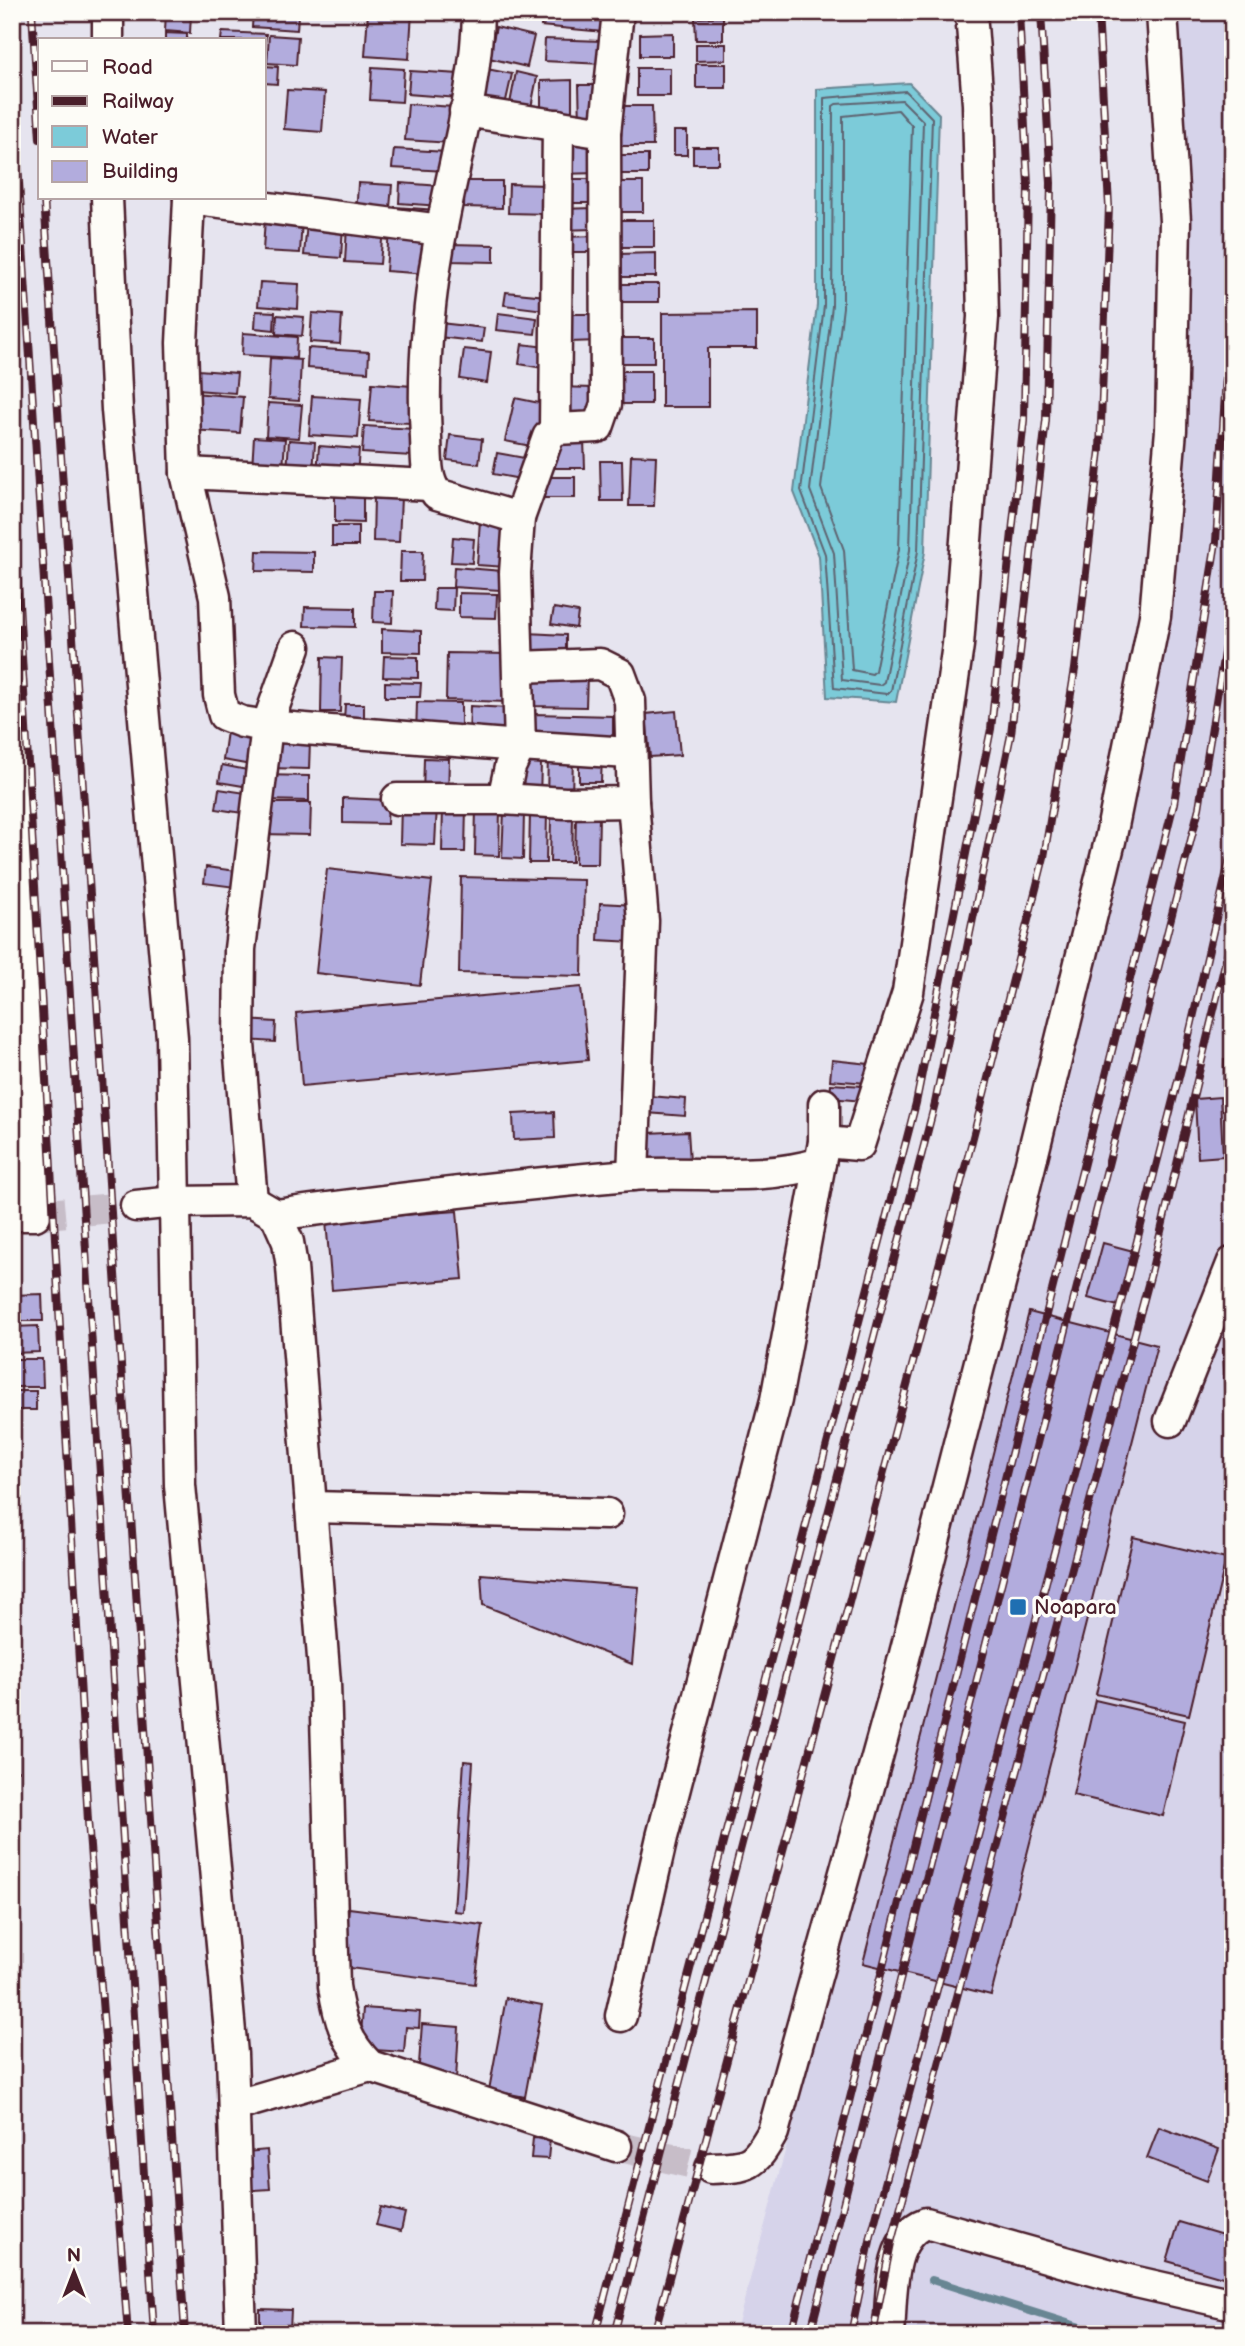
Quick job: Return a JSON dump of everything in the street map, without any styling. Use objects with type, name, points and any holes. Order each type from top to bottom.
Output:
[{"type":"street","points":[[108,12],[108,38]]},
{"type":"street","points":[[478,12],[465,111],[441,230],[428,322],[424,409],[430,485],[436,494],[519,518]]},
{"type":"street","points":[[555,429],[598,427],[606,404],[605,133],[618,12]]},
{"type":"street","points":[[136,1206],[174,1202],[264,1208],[633,1175],[789,1172],[822,1153],[859,1145],[908,992],[958,645],[982,317],[978,104],[971,12]]},
{"type":"street","points":[[711,2168],[740,2167],[753,2162],[773,2132],[896,1689],[1110,841],[1155,616],[1171,430],[1175,220],[1162,12]]},
{"type":"street","points":[[465,111],[605,133]]},
{"type":"street","points":[[503,799],[510,767],[520,746],[515,573],[519,518],[548,437],[555,429],[558,125]]},
{"type":"street","points":[[107,200],[117,410],[172,1038],[180,1485],[218,1890],[234,2106],[241,2334]]},
{"type":"street","points":[[189,200],[182,343],[186,473],[215,597],[219,695],[224,715],[267,726],[629,753]]},
{"type":"street","points":[[205,200],[441,230]]},
{"type":"street","points":[[186,473],[430,485]]},
{"type":"street","points":[[295,647],[267,726],[246,900],[238,995],[239,1044],[264,1208],[288,1242],[292,1267],[325,1683],[334,1986],[339,2022],[353,2049],[370,2066],[617,2146]]},
{"type":"street","points":[[519,667],[600,664],[620,674],[630,701],[629,753],[643,921],[633,1175]]},
{"type":"street","points":[[12,737],[24,1215]]},
{"type":"street","points":[[397,799],[633,802]]},
{"type":"street","points":[[621,2016],[662,1837],[776,1400],[822,1153],[824,1104]]},
{"type":"street","points":[[1170,1421],[1233,1262]]},
{"type":"street","points":[[311,1507],[607,1514]]},
{"type":"street","points":[[234,2106],[370,2066]]},
{"type":"street","points":[[889,2334],[899,2252],[908,2234],[926,2223],[1132,2281],[1233,2304]]},
{"type":"shaded area","points":[[1172,12],[1233,12],[1233,2334],[735,2334],[953,1538],[1057,1101],[1156,661]]},
{"type":"water","points":[[909,83],[939,114],[925,552],[896,702],[827,697],[819,556],[794,492],[817,305],[817,89]]},
{"type":"building","points":[[166,12],[191,14],[190,33],[165,31]]},
{"type":"building","points":[[368,12],[412,12],[409,59],[365,56]]},
{"type":"building","points":[[543,12],[605,12],[603,32],[541,26]]},
{"type":"building","points":[[696,12],[726,12],[726,14],[696,15]]},
{"type":"building","points":[[253,13],[298,16],[297,30],[252,27]]},
{"type":"building","points":[[723,17],[723,40],[696,40],[695,18]]},
{"type":"building","points":[[496,27],[534,36],[527,67],[489,58]]},
{"type":"building","points":[[222,32],[266,34],[266,38],[221,38]]},
{"type":"building","points":[[165,33],[187,34],[187,38],[165,38]]},
{"type":"building","points":[[673,33],[673,56],[640,56],[640,34]]},
{"type":"building","points":[[269,35],[298,37],[296,65],[267,63]]},
{"type":"building","points":[[545,39],[602,41],[602,64],[544,61]]},
{"type":"building","points":[[696,44],[726,44],[726,60],[696,61]]},
{"type":"building","points":[[696,64],[726,64],[726,88],[696,88]]},
{"type":"building","points":[[266,66],[278,67],[277,84],[266,83]]},
{"type":"building","points":[[372,67],[404,69],[402,102],[370,100]]},
{"type":"building","points":[[637,68],[670,68],[670,96],[637,96]]},
{"type":"building","points":[[487,69],[512,74],[503,114],[478,108]]},
{"type":"building","points":[[410,71],[460,74],[458,98],[408,94]]},
{"type":"building","points":[[516,72],[537,77],[530,113],[509,109]]},
{"type":"building","points":[[572,80],[572,116],[541,117],[541,81]]},
{"type":"building","points":[[579,85],[600,85],[600,124],[580,124]]},
{"type":"building","points":[[287,90],[325,92],[322,132],[284,129]]},
{"type":"building","points":[[408,104],[454,107],[451,143],[405,140]]},
{"type":"building","points":[[613,106],[652,106],[653,146],[613,146]]},
{"type":"building","points":[[674,131],[687,131],[687,155],[674,155]]},
{"type":"building","points":[[598,142],[598,173],[560,174],[560,143]]},
{"type":"building","points":[[693,147],[719,147],[719,164],[693,164]]},
{"type":"building","points":[[394,149],[447,152],[446,171],[392,168]]},
{"type":"building","points":[[616,155],[648,155],[648,174],[616,174]]},
{"type":"building","points":[[564,179],[604,179],[604,203],[564,203]]},
{"type":"building","points":[[465,181],[502,181],[502,208],[464,207]]},
{"type":"building","points":[[617,182],[643,182],[643,212],[617,212]]},
{"type":"building","points":[[358,183],[392,185],[389,219],[356,217]]},
{"type":"building","points":[[400,183],[441,186],[440,206],[399,203]]},
{"type":"building","points":[[509,184],[549,185],[549,214],[508,213]]},
{"type":"building","points":[[395,207],[437,210],[437,223],[394,220]]},
{"type":"building","points":[[595,208],[595,229],[558,230],[558,209]]},
{"type":"building","points":[[265,217],[302,219],[300,253],[263,251]]},
{"type":"building","points":[[616,220],[654,220],[654,247],[616,247]]},
{"type":"building","points":[[307,223],[343,225],[341,258],[304,255]]},
{"type":"building","points":[[347,226],[383,228],[380,264],[345,262]]},
{"type":"building","points":[[389,230],[431,232],[428,274],[386,271]]},
{"type":"building","points":[[600,236],[600,252],[558,252],[558,237]]},
{"type":"building","points":[[450,244],[494,245],[494,262],[450,261]]},
{"type":"building","points":[[656,253],[656,277],[618,277],[618,254]]},
{"type":"building","points":[[260,282],[299,284],[298,309],[258,306]]},
{"type":"building","points":[[617,284],[659,284],[659,302],[617,302]]},
{"type":"building","points":[[506,292],[546,296],[544,310],[504,305]]},
{"type":"building","points":[[256,311],[275,312],[274,330],[255,328]]},
{"type":"building","points":[[757,312],[757,348],[708,348],[708,407],[662,407],[662,313]]},
{"type":"building","points":[[312,313],[342,315],[340,344],[310,342]]},
{"type":"building","points":[[498,313],[537,318],[535,334],[496,330]]},
{"type":"building","points":[[569,314],[598,314],[598,341],[570,342]]},
{"type":"building","points":[[277,315],[304,317],[302,336],[276,334]]},
{"type":"building","points":[[440,323],[484,328],[482,342],[439,337]]},
{"type":"building","points":[[243,333],[297,337],[296,358],[242,355]]},
{"type":"building","points":[[617,338],[654,338],[654,363],[617,363]]},
{"type":"building","points":[[522,344],[546,347],[543,368],[519,364]]},
{"type":"building","points":[[308,348],[369,352],[368,372],[307,368]]},
{"type":"building","points":[[464,349],[491,352],[487,383],[460,379]]},
{"type":"building","points":[[270,358],[301,360],[299,401],[268,399]]},
{"type":"building","points":[[198,370],[237,373],[235,393],[196,390]]},
{"type":"building","points":[[615,371],[651,371],[651,404],[615,404]]},
{"type":"building","points":[[372,383],[412,386],[410,423],[369,421]]},
{"type":"building","points":[[556,387],[595,388],[594,414],[556,413]]},
{"type":"building","points":[[192,393],[243,397],[240,433],[190,430]]},
{"type":"building","points":[[312,396],[361,399],[358,438],[309,435]]},
{"type":"building","points":[[515,398],[549,405],[541,448],[505,441]]},
{"type":"building","points":[[268,403],[302,405],[299,438],[266,436]]},
{"type":"building","points":[[364,426],[414,429],[412,456],[362,453]]},
{"type":"building","points":[[450,435],[482,439],[479,464],[447,460]]},
{"type":"building","points":[[254,437],[285,439],[283,470],[252,468]]},
{"type":"building","points":[[289,440],[315,442],[313,474],[287,472]]},
{"type":"building","points":[[550,440],[584,440],[585,468],[550,468]]},
{"type":"building","points":[[319,446],[359,449],[357,476],[317,474]]},
{"type":"building","points":[[497,453],[530,459],[526,480],[493,474]]},
{"type":"building","points":[[631,455],[656,456],[654,506],[629,506]]},
{"type":"building","points":[[600,461],[622,461],[623,501],[601,501]]},
{"type":"building","points":[[540,477],[575,477],[575,498],[540,498]]},
{"type":"building","points":[[335,492],[363,492],[363,523],[335,522]]},
{"type":"building","points":[[374,497],[401,497],[399,542],[373,541]]},
{"type":"building","points":[[480,520],[510,522],[506,567],[477,565]]},
{"type":"building","points":[[332,526],[358,526],[358,546],[332,546]]},
{"type":"building","points":[[453,537],[474,539],[472,563],[451,562]]},
{"type":"building","points":[[257,551],[314,552],[314,572],[256,571]]},
{"type":"building","points":[[401,551],[423,551],[422,581],[400,581]]},
{"type":"building","points":[[454,567],[502,571],[500,590],[453,587]]},
{"type":"building","points":[[435,588],[454,588],[453,611],[434,610]]},
{"type":"building","points":[[374,591],[393,591],[392,623],[373,622]]},
{"type":"building","points":[[459,593],[497,594],[496,618],[459,617]]},
{"type":"building","points":[[305,607],[355,608],[355,627],[304,626]]},
{"type":"building","points":[[554,608],[578,612],[576,628],[551,624]]},
{"type":"building","points":[[382,629],[421,631],[421,653],[382,652]]},
{"type":"building","points":[[527,633],[566,635],[566,661],[526,660]]},
{"type":"building","points":[[447,653],[510,654],[508,702],[446,700]]},
{"type":"building","points":[[384,656],[418,657],[418,678],[383,677]]},
{"type":"building","points":[[322,657],[342,658],[340,712],[321,712]]},
{"type":"building","points":[[533,673],[587,674],[586,707],[532,706]]},
{"type":"building","points":[[385,682],[421,683],[420,697],[385,697]]},
{"type":"building","points":[[417,702],[461,703],[461,737],[416,736]]},
{"type":"building","points":[[345,704],[364,704],[364,720],[344,720]]},
{"type":"building","points":[[470,706],[508,708],[507,740],[469,739]]},
{"type":"building","points":[[676,711],[680,755],[650,757],[646,714]]},
{"type":"building","points":[[534,714],[613,716],[613,746],[533,744]]},
{"type":"building","points":[[228,724],[260,733],[251,765],[223,760]]},
{"type":"building","points":[[269,740],[310,741],[309,769],[268,768]]},
{"type":"building","points":[[548,753],[573,753],[572,800],[547,800]]},
{"type":"building","points":[[579,757],[602,757],[601,782],[579,782]]},
{"type":"building","points":[[424,758],[449,759],[448,798],[423,797]]},
{"type":"building","points":[[518,762],[541,763],[540,799],[517,798]]},
{"type":"building","points":[[222,765],[252,771],[249,787],[219,782]]},
{"type":"building","points":[[263,775],[309,776],[309,801],[262,800]]},
{"type":"building","points":[[219,789],[246,793],[243,813],[216,809]]},
{"type":"building","points":[[343,798],[388,800],[387,824],[343,823]]},
{"type":"building","points":[[262,803],[311,803],[310,835],[261,834]]},
{"type":"building","points":[[401,804],[437,805],[435,845],[400,844]]},
{"type":"building","points":[[443,806],[466,806],[465,852],[442,852]]},
{"type":"building","points":[[476,807],[500,808],[499,856],[475,855]]},
{"type":"building","points":[[504,811],[524,811],[523,859],[502,858]]},
{"type":"building","points":[[530,812],[547,812],[546,863],[529,863]]},
{"type":"building","points":[[576,815],[599,815],[598,864],[575,864]]},
{"type":"building","points":[[551,817],[573,817],[572,862],[550,862]]},
{"type":"building","points":[[206,867],[237,871],[235,887],[204,883]]},
{"type":"building","points":[[327,869],[432,881],[420,985],[316,973]]},
{"type":"building","points":[[461,877],[584,880],[582,976],[459,973]]},
{"type":"building","points":[[600,903],[635,905],[633,942],[598,940]]},
{"type":"building","points":[[581,987],[588,1060],[302,1086],[296,1013]]},
{"type":"building","points":[[246,1020],[276,1022],[275,1042],[245,1040]]},
{"type":"building","points":[[832,1060],[869,1064],[867,1083],[830,1080]]},
{"type":"building","points":[[1224,1060],[1233,1060],[1233,1111],[1223,1110]]},
{"type":"building","points":[[831,1084],[864,1086],[863,1101],[830,1098]]},
{"type":"building","points":[[649,1096],[686,1099],[685,1116],[647,1113]]},
{"type":"building","points":[[1220,1097],[1223,1156],[1198,1158],[1195,1099]]},
{"type":"building","points":[[554,1112],[555,1138],[514,1140],[513,1114]]},
{"type":"building","points":[[688,1131],[690,1161],[650,1163],[648,1133]]},
{"type":"building","points":[[457,1211],[463,1279],[332,1290],[326,1221]]},
{"type":"building","points":[[1103,1243],[1137,1252],[1122,1307],[1088,1298]]},
{"type":"building","points":[[42,1294],[43,1321],[12,1321],[12,1295]]},
{"type":"building","name":"Noapara","points":[[1029,1312],[1157,1345],[991,1995],[863,1963]]},
{"type":"building","points":[[38,1326],[39,1352],[12,1353],[12,1327]]},
{"type":"building","points":[[1233,1348],[1233,1390],[1225,1391],[1223,1349]]},
{"type":"building","points":[[12,1359],[42,1359],[43,1387],[12,1387]]},
{"type":"building","points":[[12,1391],[36,1391],[36,1410],[12,1410]]},
{"type":"building","points":[[1133,1537],[1226,1559],[1189,1715],[1096,1694]]},
{"type":"building","points":[[481,1574],[639,1587],[632,1664],[483,1605]]},
{"type":"building","points":[[1095,1700],[1185,1721],[1163,1816],[1073,1795]]},
{"type":"building","points":[[12,1757],[18,1757],[18,1785],[12,1785]]},
{"type":"building","points":[[464,1761],[473,1762],[463,1912],[454,1911]]},
{"type":"building","points":[[349,1908],[483,1925],[475,1984],[341,1967]]},
{"type":"building","points":[[506,1998],[542,2005],[525,2097],[489,2090]]},
{"type":"building","points":[[363,2008],[420,2012],[419,2028],[406,2027],[404,2052],[360,2049]]},
{"type":"building","points":[[422,2024],[459,2027],[456,2080],[418,2077]]},
{"type":"building","points":[[1159,2127],[1219,2149],[1207,2181],[1147,2158]]},
{"type":"building","points":[[533,2138],[550,2139],[548,2159],[531,2158]]},
{"type":"building","points":[[267,2150],[270,2189],[240,2191],[237,2153]]},
{"type":"building","points":[[381,2207],[405,2213],[401,2231],[376,2225]]},
{"type":"building","points":[[1179,2222],[1233,2238],[1233,2280],[1167,2261]]},
{"type":"building","points":[[260,2309],[291,2310],[290,2330],[260,2329]]},
{"type":"waterway","points":[[932,2280],[1102,2334]]},
{"type":"tunnel","points":[[35,1215],[136,1206]]},
{"type":"tunnel","points":[[616,2146],[711,2168]]},
{"type":"railway","points":[[32,12],[38,107]]},
{"type":"railway","points":[[595,2334],[916,1103],[991,729],[1024,420],[1028,185],[1019,12]]},
{"type":"railway","points":[[614,2334],[935,1103],[1011,734],[1046,420],[1051,183],[1041,12]]},
{"type":"railway","points":[[654,2334],[971,1145],[1044,857],[1075,669],[1100,450],[1109,206],[1098,12]]},
{"type":"railway","points":[[12,71],[154,2334]]},
{"type":"railway","points":[[44,200],[185,2334]]},
{"type":"railway","points":[[791,2334],[1174,803],[1216,542],[1233,262]]},
{"type":"railway","points":[[12,480],[88,1821],[128,2334]]},
{"type":"railway","points":[[810,2334],[1199,808],[1233,597]]},
{"type":"railway","points":[[851,2334],[871,2236],[1129,1272],[1183,1061],[1233,845]]},
{"type":"railway","points":[[873,2334],[891,2243],[1150,1277],[1233,930]]},
{"type":"place","name":"Noapara","points":[[1018,1607]]}]
